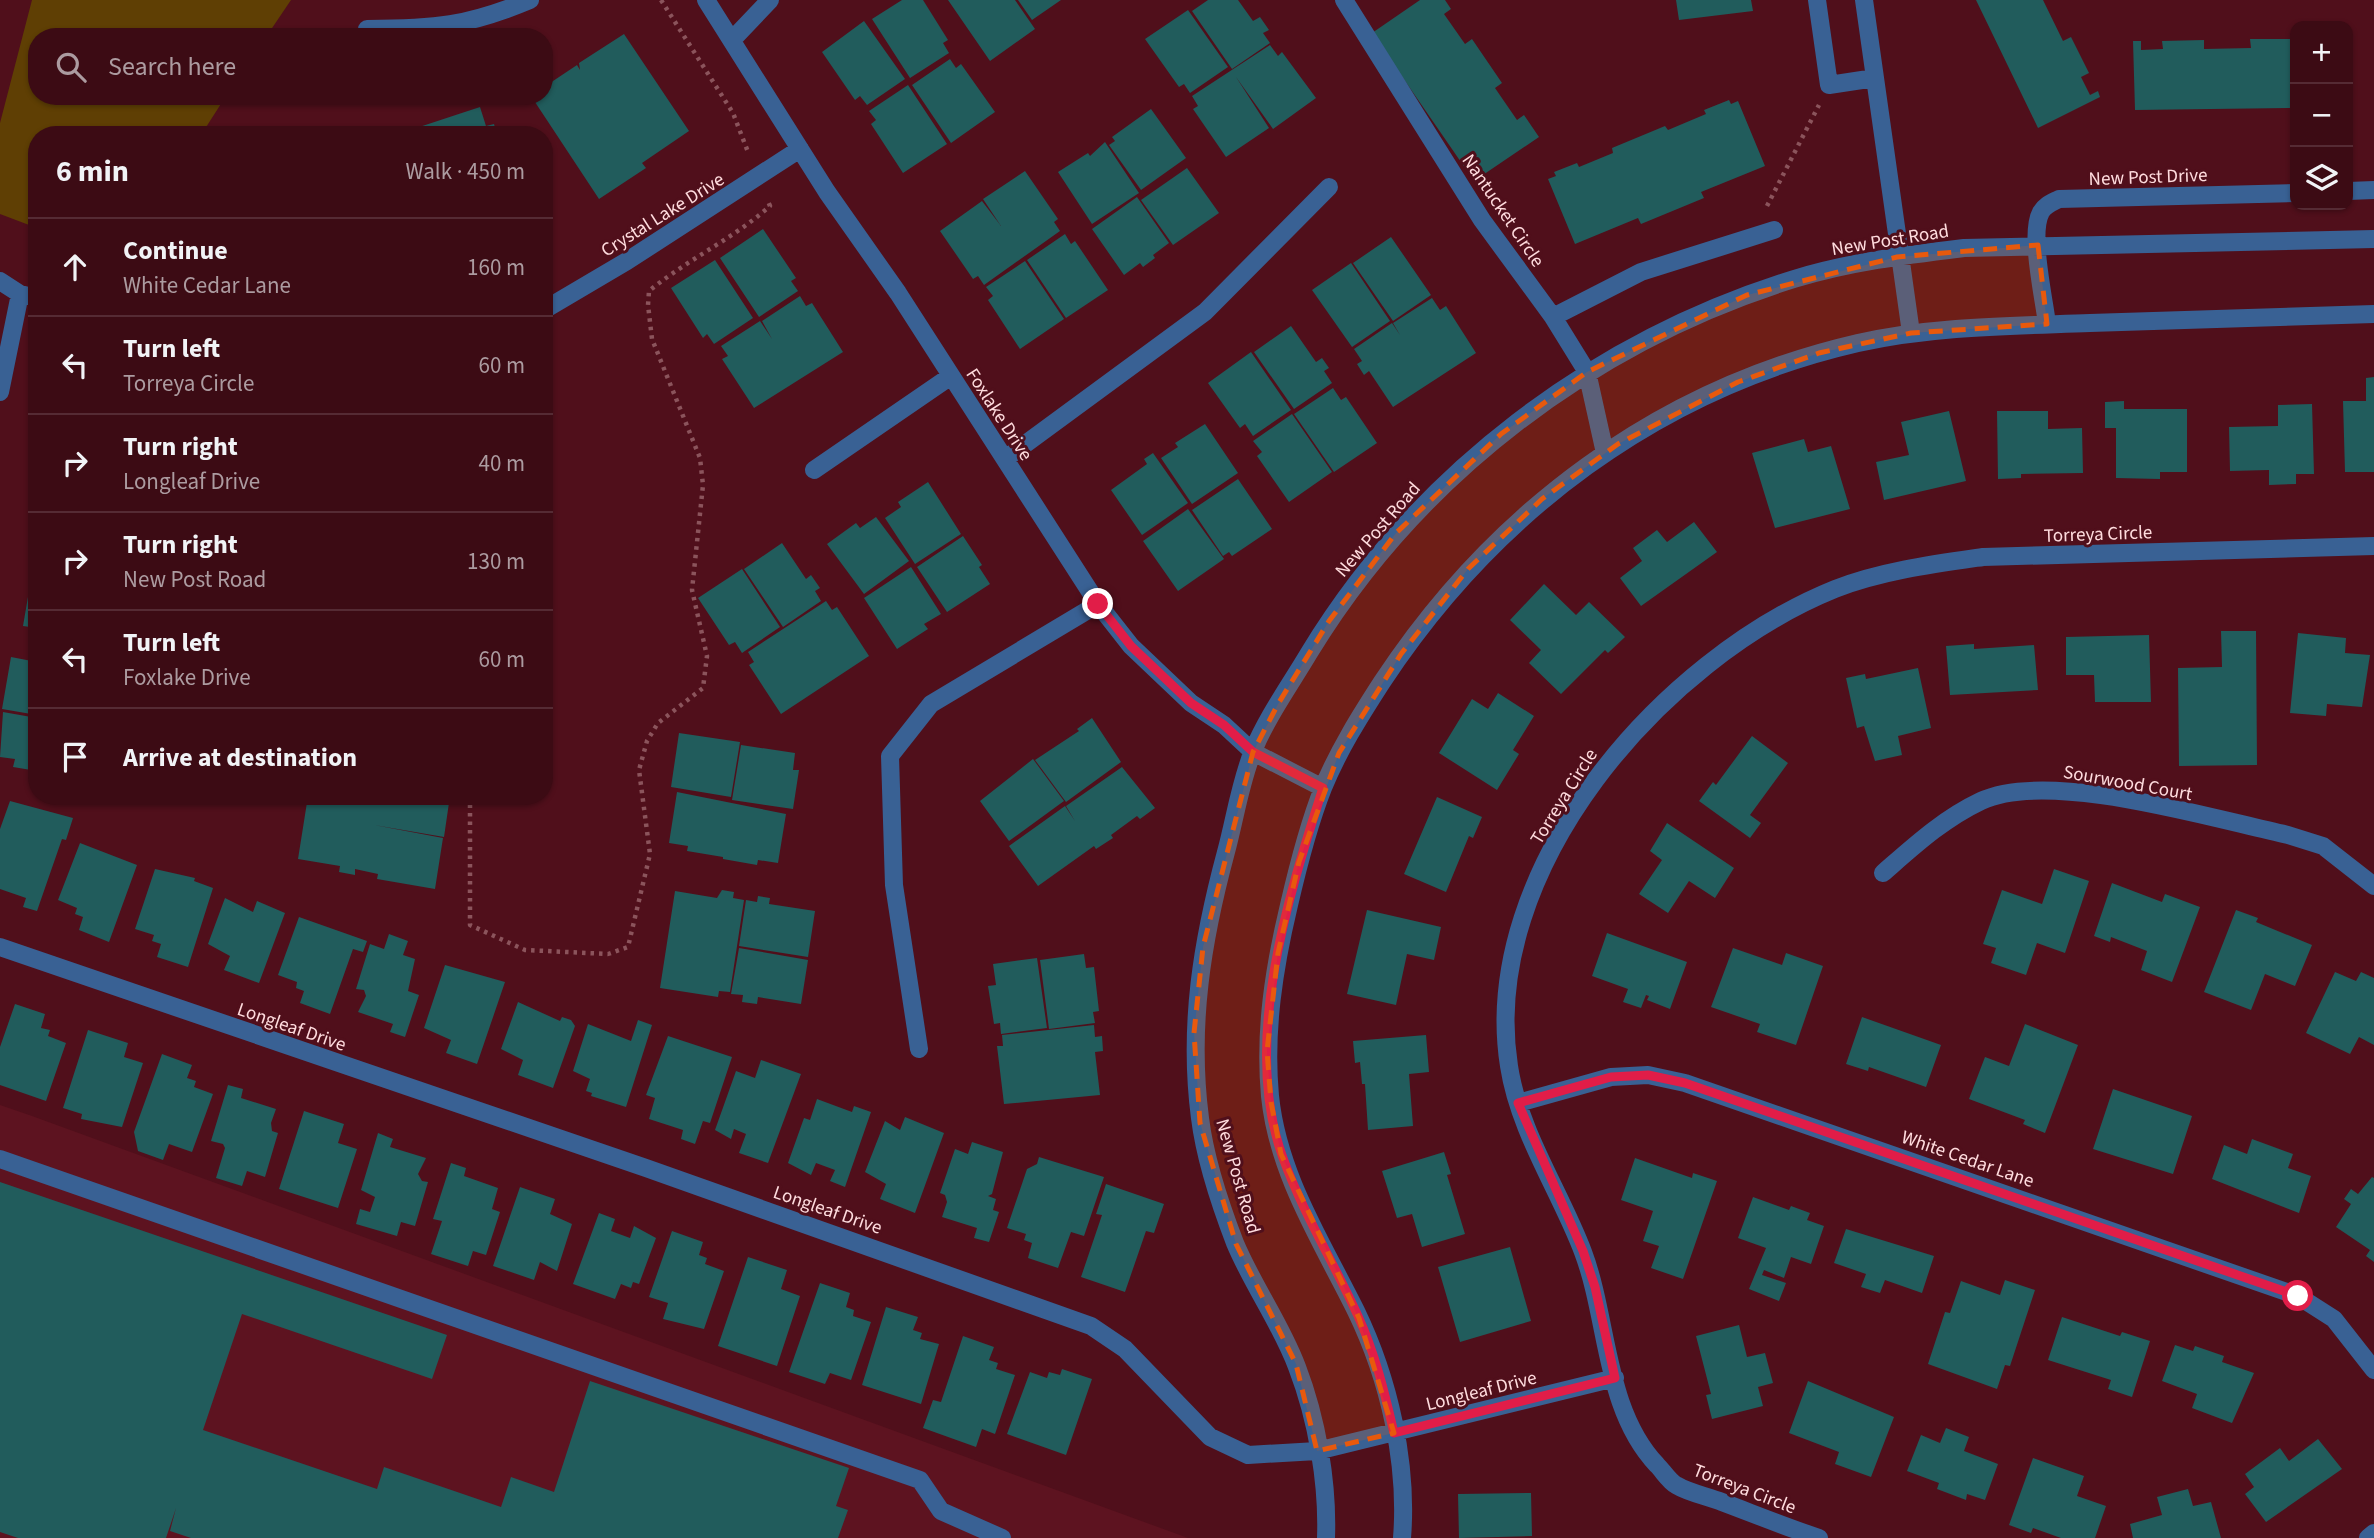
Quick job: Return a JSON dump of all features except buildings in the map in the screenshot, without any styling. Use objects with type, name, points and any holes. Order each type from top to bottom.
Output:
[{"type":"street","points":[[436,28],[468,23],[530,0]]},
{"type":"street","name":"Foxlake Drive","points":[[706,0],[800,149],[1098,604],[1131,646],[1191,703],[1224,725],[1253,752],[1323,788]]},
{"type":"street","points":[[733,40],[770,0]]},
{"type":"street","name":"Nantucket Circle","points":[[1344,0],[1482,220],[1553,317],[1587,372],[1605,453]]},
{"type":"street","points":[[1817,0],[1829,85],[1875,78]]},
{"type":"street","points":[[1864,0],[1910,332]]},
{"type":"street","name":"Crystal Lake Drive","points":[[553,304],[800,149]]},
{"type":"street","points":[[1005,459],[1205,312],[1329,187]]},
{"type":"street","points":[[2353,191],[2374,190]]},
{"type":"street","name":"New Post Drive","points":[[2038,245],[2042,210],[2059,200],[2290,193]]},
{"type":"street","points":[[1553,317],[1641,272],[1774,230]]},
{"type":"street","name":"New Post Road","points":[[1325,1538],[1327,1508],[1309,1403],[1296,1364],[1236,1244],[1210,1167],[1200,1123],[1194,1033],[1203,947],[1253,752],[1329,621],[1396,533],[1501,435],[1587,372],[1649,337],[1747,295],[1841,267],[1964,248],[2374,239]]},
{"type":"street","points":[[2038,245],[2047,324]]},
{"type":"street","points":[[0,281],[28,295]]},
{"type":"street","points":[[0,393],[28,299]]},
{"type":"street","points":[[1402,1538],[1401,1473],[1384,1388],[1359,1318],[1301,1204],[1281,1154],[1270,1102],[1267,1051],[1278,953],[1299,862],[1323,788],[1369,703],[1444,597],[1504,533],[1542,499],[1605,453],[1658,421],[1748,378],[1819,353],[1910,332],[2047,324],[2374,314]]},
{"type":"street","points":[[814,470],[951,376]]},
{"type":"street","name":"Torreya Circle","points":[[1819,1538],[1675,1484],[1642,1450],[1626,1418],[1595,1287],[1583,1251],[1518,1103],[1509,1066],[1507,991],[1513,953],[1548,861],[1571,817],[1622,744],[1677,688],[1748,635],[1837,588],[1922,567],[1971,559],[2374,546]]},
{"type":"street","points":[[919,1049],[894,885],[890,756],[931,704],[1098,604]]},
{"type":"street","name":"Sourwood Court","points":[[1883,873],[1941,823],[1983,800],[2017,790],[2058,789],[2288,835],[2323,846],[2374,886]]},
{"type":"street","name":"Longleaf Drive","points":[[0,947],[1091,1326],[1125,1349],[1210,1437],[1248,1454],[1317,1451],[1615,1378]]},
{"type":"street","name":"White Cedar Lane","points":[[1518,1103],[1611,1077],[1648,1075],[1685,1083],[2298,1296],[2334,1319],[2374,1370]]},
{"type":"street","points":[[0,1159],[920,1480],[941,1511],[1002,1538]]},
{"type":"street","points":[[2368,1538],[2374,1533]]},
{"type":"path","points":[[470,805],[470,925],[525,950],[608,954],[628,947],[650,855],[639,770],[647,741],[658,723],[703,688],[707,656],[692,590],[703,485],[700,458],[652,339],[649,291],[750,224],[770,206],[733,113],[661,0]]},
{"type":"path","points":[[1774,230],[1766,205],[1829,85]]},
{"type":"highlighted area","points":[[2038,245],[2047,324],[1911,333],[1819,353],[1738,382],[1618,444],[1542,499],[1468,569],[1401,654],[1339,753],[1299,862],[1278,953],[1267,1051],[1271,1102],[1281,1154],[1359,1318],[1394,1433],[1317,1451],[1296,1364],[1236,1244],[1200,1123],[1194,1033],[1203,947],[1253,752],[1278,704],[1329,621],[1396,533],[1501,434],[1587,372],[1747,295],[1897,257]]},
{"type":"shaded area","points":[[32,0],[291,0],[272,28],[28,28],[28,105],[220,105],[207,126],[28,126],[28,225],[0,214],[0,123]]},
{"type":"shaded area","points":[[0,1105],[32,1116],[1188,1538],[0,1538]]},
{"type":"route","points":[[1098,604],[1131,646],[1191,703],[1224,725],[1253,752],[1323,788],[1299,862],[1278,953],[1267,1051],[1270,1102],[1281,1154],[1301,1204],[1359,1318],[1384,1388],[1394,1433],[1615,1378],[1595,1287],[1583,1251],[1518,1103],[1611,1077],[1648,1075],[1685,1083],[2298,1296]]}]
